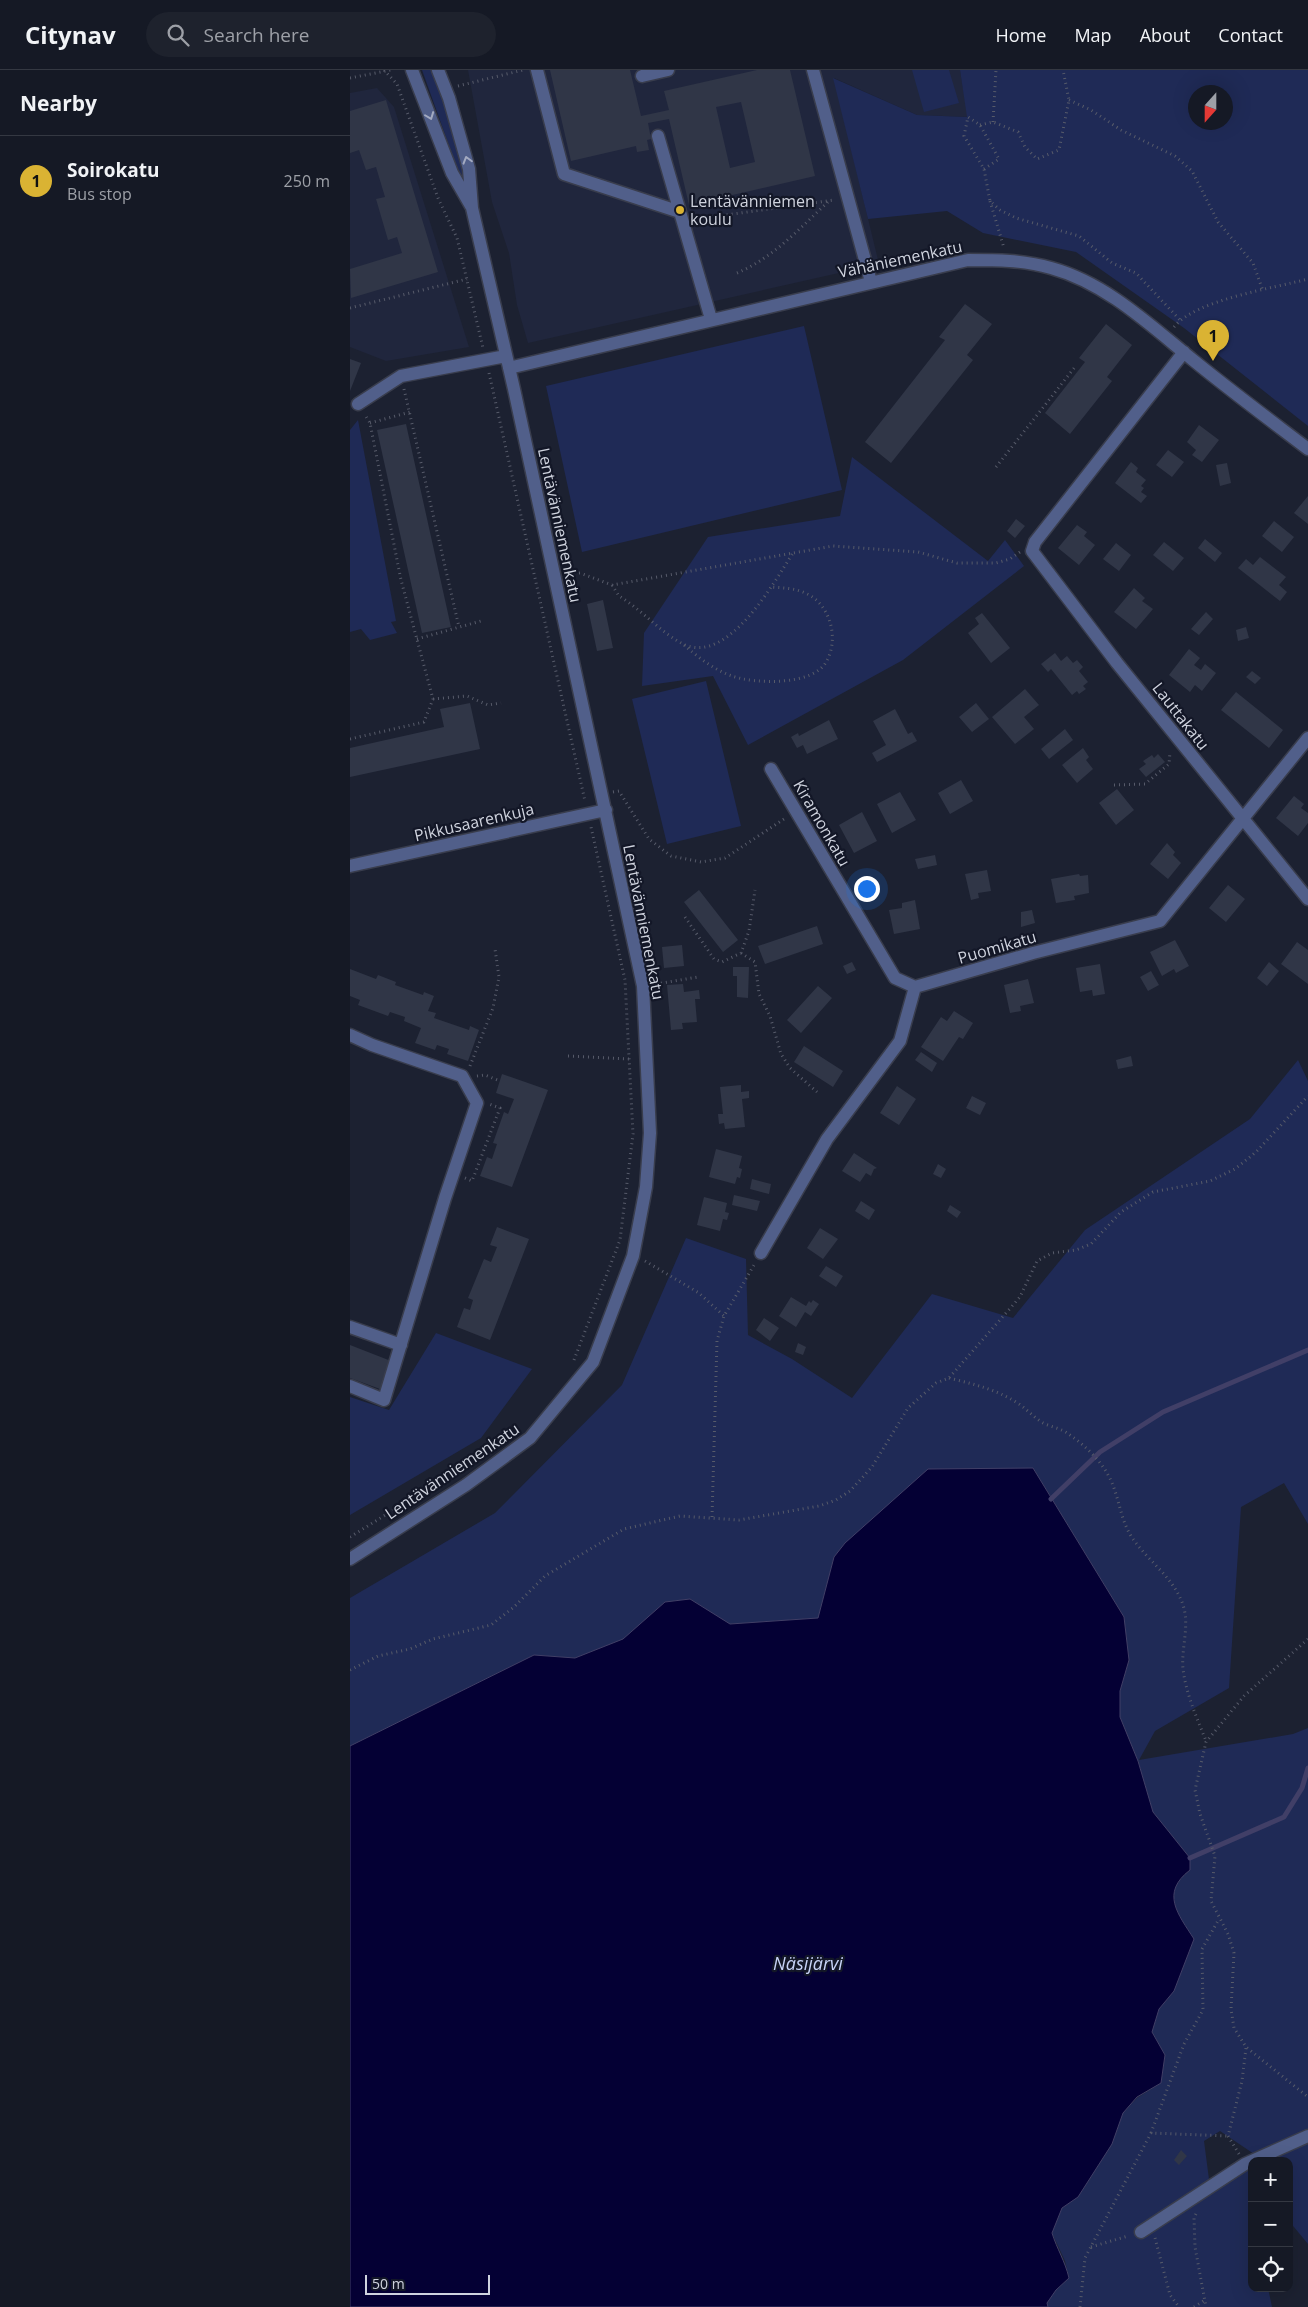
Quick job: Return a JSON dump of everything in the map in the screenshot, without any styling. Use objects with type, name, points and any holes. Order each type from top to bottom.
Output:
[{"type":"street","name":"Lentävänniemenkatu","points":[[412,70],[452,173],[472,208]]},
{"type":"street","name":"Lentävänniemenkatu","points":[[350,1559],[466,1485],[530,1438],[593,1362],[633,1256],[646,1188],[650,1133],[643,986],[606,810],[472,208],[469,169],[449,98],[438,70]]},
{"type":"street","points":[[537,70],[564,174],[680,212]]},
{"type":"street","points":[[642,76],[668,70]]},
{"type":"street","points":[[813,70],[871,282]]},
{"type":"street","points":[[658,136],[711,319]]},
{"type":"street","name":"Vähäniemenkatu","points":[[401,376],[486,360],[507,362],[711,319],[968,260],[1018,260],[1052,268],[1094,286],[1142,317],[1308,449]]},
{"type":"street","points":[[1032,551],[1035,542],[1184,352]]},
{"type":"street","points":[[358,404],[401,376]]},
{"type":"street","name":"Lauttakatu","points":[[1032,551],[1242,820],[1308,898]]},
{"type":"street","name":"Puomikatu","points":[[915,987],[1033,953],[1160,921],[1308,738]]},
{"type":"street","name":"Kiramonkatu","points":[[771,768],[895,978],[915,987]]},
{"type":"street","name":"Pikkusaarenkuja","points":[[350,866],[606,810]]},
{"type":"street","points":[[761,1253],[827,1139],[900,1040],[915,987]]},
{"type":"street","points":[[350,1035],[372,1045],[462,1076],[477,1103],[453,1173],[384,1400],[350,1386]]},
{"type":"street","points":[[350,1327],[401,1345]]},
{"type":"street","points":[[1141,2232],[1246,2164],[1308,2136]]},
{"type":"path","points":[[350,78],[391,70]]},
{"type":"path","points":[[456,87],[523,70]]},
{"type":"path","points":[[993,122],[996,70]]},
{"type":"path","points":[[980,126],[993,122],[1018,132],[1025,147],[1037,159],[1059,150],[1070,100],[1063,70]]},
{"type":"path","points":[[386,71],[397,84],[438,198],[457,238],[625,980],[633,1134],[620,1240],[577,1356],[572,1363]]},
{"type":"path","points":[[1070,100],[1090,110],[1121,130],[1175,156],[1192,171],[1218,222],[1253,263],[1263,291]]},
{"type":"path","points":[[984,169],[999,159],[980,126],[968,117],[964,136],[984,169],[990,201],[1004,248]]},
{"type":"path","points":[[680,212],[697,219],[848,198]]},
{"type":"path","points":[[737,273],[751,267],[773,252],[828,201]]},
{"type":"path","points":[[990,201],[1000,210],[1016,218],[1079,236],[1112,263],[1136,273],[1180,320]]},
{"type":"path","points":[[995,248],[1012,249]]},
{"type":"path","points":[[350,308],[467,278]]},
{"type":"path","points":[[1174,328],[1180,320],[1198,308],[1308,279]]},
{"type":"path","points":[[1166,322],[1180,334]]},
{"type":"path","points":[[996,467],[1075,367]]},
{"type":"path","points":[[401,376],[459,627]]},
{"type":"path","points":[[350,739],[424,722],[433,699],[401,580],[370,423],[358,404]]},
{"type":"path","points":[[370,423],[410,412]]},
{"type":"path","points":[[534,580],[580,573],[612,585],[833,546],[918,552],[957,563],[979,564],[996,563],[1010,559],[1023,550],[1032,551]]},
{"type":"path","points":[[684,644],[697,648],[709,646],[724,639],[762,604],[793,553]]},
{"type":"path","points":[[612,585],[619,596],[638,608],[653,624],[684,644],[698,658],[732,676],[752,680],[786,681],[818,670],[826,662],[831,646],[832,634],[826,611],[820,601],[806,593],[771,587]]},
{"type":"path","points":[[416,639],[481,621]]},
{"type":"path","points":[[433,699],[467,696],[488,705],[501,702]]},
{"type":"path","points":[[1114,785],[1145,784],[1169,764],[1170,752]]},
{"type":"path","points":[[584,797],[619,791],[649,839],[671,856],[701,862],[724,858],[795,811]]},
{"type":"path","points":[[685,917],[714,959],[722,962],[741,953],[749,931],[755,890]]},
{"type":"path","points":[[462,1076],[474,1062],[493,1008],[499,978],[494,949]]},
{"type":"path","points":[[741,953],[755,962],[759,994],[770,1016],[781,1054],[790,1068],[817,1092]]},
{"type":"path","points":[[643,986],[698,977]]},
{"type":"path","points":[[568,1056],[629,1060]]},
{"type":"path","points":[[462,1076],[484,1075],[500,1080]]},
{"type":"path","points":[[350,1670],[378,1656],[410,1649],[441,1637],[491,1625],[514,1607],[545,1576],[624,1529],[680,1516],[739,1520],[819,1506],[836,1500],[850,1491],[872,1467],[908,1408],[936,1383],[949,1378],[1020,1297],[1037,1261],[1052,1253],[1076,1250],[1091,1244],[1121,1212],[1153,1192],[1210,1181],[1235,1169],[1256,1152],[1308,1096]]},
{"type":"path","points":[[453,1173],[472,1181],[500,1108],[486,1103],[477,1103]]},
{"type":"path","points":[[712,1517],[714,1378],[717,1341],[724,1316],[761,1253]]},
{"type":"path","points":[[633,1256],[651,1264],[699,1293],[724,1316]]},
{"type":"path","points":[[949,1378],[988,1388],[1017,1402],[1043,1423],[1066,1432],[1089,1450],[1101,1464],[1112,1483],[1120,1513],[1133,1539],[1176,1590],[1183,1606],[1186,1630],[1183,1668],[1189,1695],[1206,1742]]},
{"type":"path","points":[[350,1537],[475,1459]]},
{"type":"path","points":[[1308,1639],[1244,1696],[1206,1742],[1195,1790],[1200,1814],[1215,1856],[1211,1901],[1228,1934],[1234,1953],[1231,2009],[1234,2028],[1246,2047],[1308,2097]]},
{"type":"path","points":[[1080,2307],[1085,2258],[1151,2132],[1184,2044],[1203,2010],[1202,1949],[1219,1919]]},
{"type":"path","points":[[1246,2047],[1242,2081],[1228,2136],[1246,2164]]},
{"type":"path","points":[[1151,2132],[1228,2136]]},
{"type":"path","points":[[1198,2210],[1194,2218],[1195,2247],[1206,2307]]},
{"type":"path","points":[[1152,2225],[1170,2295],[1179,2307]]},
{"type":"path","points":[[1090,2248],[1141,2232]]},
{"type":"path","points":[[1194,2307],[1205,2300]]},
{"type":"shaded area","points":[[422,70],[433,70],[444,101],[465,177],[464,180],[461,179]]},
{"type":"shaded area","name":"Lentävänniemen koulu","points":[[468,70],[960,70],[968,117],[917,115],[834,78],[879,264],[528,343],[517,305],[509,253],[492,202]]},
{"type":"shaded area","points":[[912,70],[949,70],[959,103],[924,112]]},
{"type":"shaded area","points":[[960,70],[1308,70],[1308,426],[1184,328],[1076,252],[983,233],[947,211],[868,219],[833,78],[917,115],[967,117]]},
{"type":"shaded area","points":[[377,88],[394,107],[469,347],[386,361],[350,347],[350,93]]},
{"type":"shaded area","points":[[804,326],[842,490],[582,552],[546,386]]},
{"type":"shaded area","points":[[358,420],[396,621],[391,622],[397,633],[370,640],[361,629],[350,632],[350,430]]},
{"type":"shaded area","points":[[852,457],[988,561],[1005,540],[1024,566],[903,660],[748,745],[713,676],[642,686],[644,633],[708,537],[840,516]]},
{"type":"shaded area","points":[[706,681],[741,826],[667,844],[632,699]]},
{"type":"shaded area","points":[[1298,1060],[1308,1081],[1308,1524],[1284,1483],[1241,1507],[1229,1688],[1155,1731],[1139,1760],[1293,1734],[1308,1728],[1308,2244],[1293,2226],[1293,2157],[1255,2157],[1257,2156],[1220,2131],[1204,2141],[1210,2187],[1248,2162],[1248,2292],[1269,2292],[1272,2307],[1048,2307],[1046,2303],[1069,2278],[1065,2261],[1052,2233],[1062,2208],[1078,2197],[1112,2144],[1123,2113],[1137,2098],[1161,2083],[1165,2055],[1152,2032],[1159,2009],[1174,1991],[1193,1939],[1178,1912],[1174,1895],[1181,1879],[1190,1870],[1190,1858],[1153,1812],[1138,1761],[1120,1717],[1120,1691],[1129,1660],[1124,1617],[1033,1468],[845,1543],[834,1557],[818,1618],[729,1624],[690,1599],[665,1602],[624,1639],[575,1658],[534,1655],[350,1746],[350,1598],[495,1513],[622,1385],[686,1238],[746,1259],[748,1335],[792,1359],[852,1398],[932,1294],[1013,1318],[1085,1230],[1250,1119]]},
{"type":"shaded area","points":[[436,1333],[532,1369],[481,1438],[350,1515],[350,1397],[389,1410]]},
{"type":"water","name":"Näsijärvi","points":[[1033,1468],[1124,1617],[1129,1660],[1120,1691],[1120,1717],[1138,1761],[1153,1812],[1190,1858],[1190,1870],[1181,1879],[1174,1895],[1175,1904],[1182,1921],[1194,1939],[1174,1991],[1159,2009],[1152,2032],[1165,2055],[1161,2083],[1137,2097],[1123,2113],[1112,2144],[1078,2197],[1062,2208],[1052,2233],[1069,2278],[1056,2290],[1047,2303],[1048,2307],[350,2307],[350,1746],[534,1655],[575,1658],[623,1639],[665,1602],[690,1599],[730,1624],[818,1618],[834,1557],[845,1543],[928,1469]]},
{"type":"building","points":[[550,70],[630,70],[641,116],[669,110],[664,91],[757,70],[790,70],[815,176],[689,205],[669,119],[648,123],[651,139],[647,140],[649,150],[637,152],[636,146],[571,161]],"holes":[[[741,102],[755,162],[730,168],[716,107]]]},
{"type":"building","points":[[386,100],[438,272],[351,298],[350,269],[402,253],[397,237],[388,240],[376,199],[385,197],[376,167],[366,170],[359,150],[350,153],[350,111]]},
{"type":"building","points":[[965,304],[992,324],[967,355],[973,360],[891,463],[865,442],[945,340],[939,337]]},
{"type":"building","points":[[1106,324],[1132,345],[1107,377],[1112,381],[1070,434],[1045,413],[1085,362],[1079,358]]},
{"type":"building","points":[[350,359],[361,363],[350,391]]},
{"type":"building","points":[[406,424],[451,627],[422,633],[377,430]]},
{"type":"building","points":[[1199,425],[1219,440],[1202,462],[1192,455],[1196,450],[1187,442]]},
{"type":"building","points":[[1168,450],[1184,462],[1172,477],[1156,465]]},
{"type":"building","points":[[1131,462],[1138,468],[1136,472],[1146,480],[1141,486],[1144,488],[1141,492],[1147,496],[1141,503],[1115,483]]},
{"type":"building","points":[[1227,463],[1231,483],[1220,486],[1216,465]]},
{"type":"building","points":[[1308,496],[1308,524],[1294,513]]},
{"type":"building","points":[[1016,519],[1025,526],[1015,538],[1007,531]]},
{"type":"building","points":[[1274,521],[1294,537],[1282,552],[1262,536]]},
{"type":"building","points":[[1077,525],[1087,532],[1084,536],[1095,545],[1079,565],[1058,548]]},
{"type":"building","points":[[1205,539],[1222,553],[1215,562],[1198,548]]},
{"type":"building","points":[[1164,542],[1184,558],[1173,571],[1153,555]]},
{"type":"building","points":[[1116,543],[1131,555],[1119,571],[1103,559]]},
{"type":"building","points":[[1260,557],[1286,577],[1279,585],[1287,592],[1280,601],[1238,568],[1246,559],[1253,565]]},
{"type":"building","points":[[1134,588],[1145,598],[1142,601],[1153,609],[1136,629],[1114,612]]},
{"type":"building","points":[[603,600],[613,648],[597,651],[587,604]]},
{"type":"building","points":[[1206,612],[1213,619],[1199,635],[1191,629]]},
{"type":"building","points":[[982,613],[1010,648],[991,663],[968,633],[979,624],[975,618]]},
{"type":"building","points":[[1246,627],[1249,638],[1238,641],[1236,630]]},
{"type":"building","points":[[1189,649],[1200,658],[1194,665],[1201,670],[1205,664],[1216,673],[1202,691],[1195,685],[1190,692],[1169,675]]},
{"type":"building","points":[[1055,653],[1061,661],[1067,656],[1073,663],[1077,660],[1083,667],[1079,671],[1088,682],[1083,686],[1086,689],[1079,694],[1077,691],[1072,695],[1051,669],[1048,672],[1041,664]]},
{"type":"building","points":[[1252,671],[1261,678],[1255,684],[1246,677]]},
{"type":"building","points":[[1025,689],[1039,705],[1024,717],[1034,729],[1015,744],[992,717]]},
{"type":"building","points":[[1236,692],[1283,730],[1269,748],[1221,710]]},
{"type":"building","points":[[470,703],[480,749],[350,777],[350,748],[444,727],[440,709]]},
{"type":"building","points":[[976,703],[989,719],[972,732],[959,717]]},
{"type":"building","points":[[895,709],[908,734],[912,732],[917,741],[877,762],[872,753],[886,745],[873,721]]},
{"type":"building","points":[[829,720],[838,739],[807,754],[803,745],[797,748],[791,737],[798,733],[799,736]]},
{"type":"building","points":[[1065,729],[1073,740],[1049,759],[1041,749]]},
{"type":"building","points":[[1083,748],[1089,757],[1086,760],[1093,769],[1077,783],[1062,765]]},
{"type":"building","points":[[1158,754],[1165,762],[1146,777],[1139,769],[1146,764],[1143,761],[1152,755],[1154,758]]},
{"type":"building","points":[[961,780],[973,801],[950,814],[938,793]]},
{"type":"building","points":[[1117,789],[1134,810],[1116,825],[1099,803]]},
{"type":"building","points":[[900,792],[916,820],[892,833],[877,804]]},
{"type":"building","points":[[1294,796],[1304,804],[1301,808],[1308,813],[1308,823],[1298,836],[1276,818]]},
{"type":"building","points":[[862,812],[877,841],[854,853],[839,825]]},
{"type":"building","points":[[1167,843],[1175,852],[1173,855],[1181,863],[1168,879],[1150,864]]},
{"type":"building","points":[[935,855],[937,865],[918,869],[915,859]]},
{"type":"building","points":[[987,870],[991,891],[978,893],[979,898],[971,900],[965,874]]},
{"type":"building","points":[[1079,874],[1080,876],[1088,875],[1089,893],[1074,896],[1075,900],[1056,903],[1051,879]]},
{"type":"building","points":[[1228,885],[1245,899],[1226,922],[1209,908]]},
{"type":"building","points":[[699,890],[738,940],[723,952],[684,902]]},
{"type":"building","points":[[915,900],[920,929],[894,934],[889,910],[902,908],[902,903]]},
{"type":"building","points":[[1032,910],[1035,923],[1021,927],[1021,912]]},
{"type":"building","points":[[817,926],[823,944],[765,964],[758,946]]},
{"type":"building","points":[[1175,940],[1189,966],[1176,973],[1174,969],[1162,976],[1150,952]]},
{"type":"building","points":[[1297,942],[1308,950],[1308,984],[1281,964]]},
{"type":"building","points":[[682,945],[684,966],[664,968],[662,947]]},
{"type":"building","points":[[852,962],[856,970],[847,974],[843,966]]},
{"type":"building","points":[[1269,962],[1279,971],[1267,986],[1257,978]]},
{"type":"building","points":[[1100,964],[1105,994],[1093,996],[1092,990],[1080,992],[1076,968]]},
{"type":"building","points":[[733,967],[749,967],[748,998],[737,997],[737,976],[733,976]]},
{"type":"building","points":[[350,969],[376,979],[378,975],[396,982],[395,985],[423,995],[424,992],[434,996],[428,1011],[436,1013],[434,1018],[469,1030],[470,1026],[479,1030],[468,1061],[447,1054],[449,1049],[437,1045],[435,1050],[415,1043],[421,1028],[404,1021],[405,1017],[390,1012],[388,1016],[358,1005],[360,1000],[350,996]]},
{"type":"building","points":[[1151,971],[1159,985],[1148,991],[1140,977]]},
{"type":"building","points":[[1028,979],[1034,1003],[1020,1006],[1021,1011],[1010,1013],[1004,985]]},
{"type":"building","points":[[683,984],[684,992],[699,990],[700,999],[695,999],[697,1022],[682,1023],[683,1029],[671,1030],[667,985]]},
{"type":"building","points":[[818,986],[832,998],[801,1033],[787,1020]]},
{"type":"building","points":[[954,1011],[973,1023],[963,1039],[959,1037],[943,1061],[921,1047],[941,1017],[947,1021]]},
{"type":"building","points":[[804,1046],[843,1071],[833,1087],[794,1062]]},
{"type":"building","points":[[921,1052],[937,1063],[932,1072],[915,1060]]},
{"type":"building","points":[[1131,1056],[1133,1066],[1118,1069],[1116,1060]]},
{"type":"building","points":[[502,1074],[548,1090],[512,1187],[480,1176],[487,1157],[492,1159],[497,1144],[493,1143],[504,1112],[508,1114],[514,1099],[496,1093]]},
{"type":"building","points":[[741,1085],[741,1092],[749,1091],[749,1098],[742,1099],[745,1127],[725,1129],[724,1123],[719,1124],[718,1114],[723,1114],[720,1087]]},
{"type":"building","points":[[897,1086],[916,1099],[899,1125],[880,1113]]},
{"type":"building","points":[[972,1096],[986,1103],[980,1115],[966,1108]]},
{"type":"building","points":[[716,1149],[742,1156],[739,1168],[742,1169],[740,1178],[737,1177],[735,1184],[709,1177]]},
{"type":"building","points":[[854,1153],[877,1168],[874,1169],[871,1176],[866,1173],[860,1182],[842,1171]]},
{"type":"building","points":[[938,1164],[946,1169],[941,1178],[933,1174]]},
{"type":"building","points":[[752,1179],[771,1184],[769,1194],[750,1189]]},
{"type":"building","points":[[734,1195],[760,1201],[757,1211],[732,1205]]},
{"type":"building","points":[[704,1197],[727,1203],[725,1212],[729,1213],[727,1220],[723,1219],[720,1231],[697,1225]]},
{"type":"building","points":[[861,1201],[875,1210],[869,1220],[855,1211]]},
{"type":"building","points":[[950,1205],[961,1212],[957,1218],[947,1211]]},
{"type":"building","points":[[497,1227],[529,1239],[490,1340],[457,1327],[464,1308],[470,1310],[473,1300],[468,1298],[484,1259],[491,1262],[497,1247],[490,1245]]},
{"type":"building","points":[[820,1228],[838,1239],[823,1259],[807,1248]]},
{"type":"building","points":[[826,1266],[843,1276],[836,1287],[819,1276]]},
{"type":"building","points":[[791,1297],[806,1306],[809,1301],[811,1303],[813,1300],[819,1304],[811,1316],[805,1312],[796,1327],[779,1316]]},
{"type":"building","points":[[764,1318],[779,1328],[770,1341],[756,1330]]},
{"type":"building","points":[[798,1343],[806,1347],[803,1355],[795,1352]]},
{"type":"building","points":[[350,1345],[391,1361],[380,1389],[350,1378]]},
{"type":"building","points":[[1181,2150],[1187,2156],[1179,2165],[1174,2160]]},
{"type":"waterway","points":[[1051,1499],[1100,1452],[1163,1412],[1308,1350]]},
{"type":"waterway","points":[[1190,1858],[1284,1817],[1302,1788],[1308,1768]]},
{"type":"place","name":"Lentävänniemen koulu","points":[[680,210]]},
{"type":"place","name":"Soirokatu","points":[[1213,361]]}]
